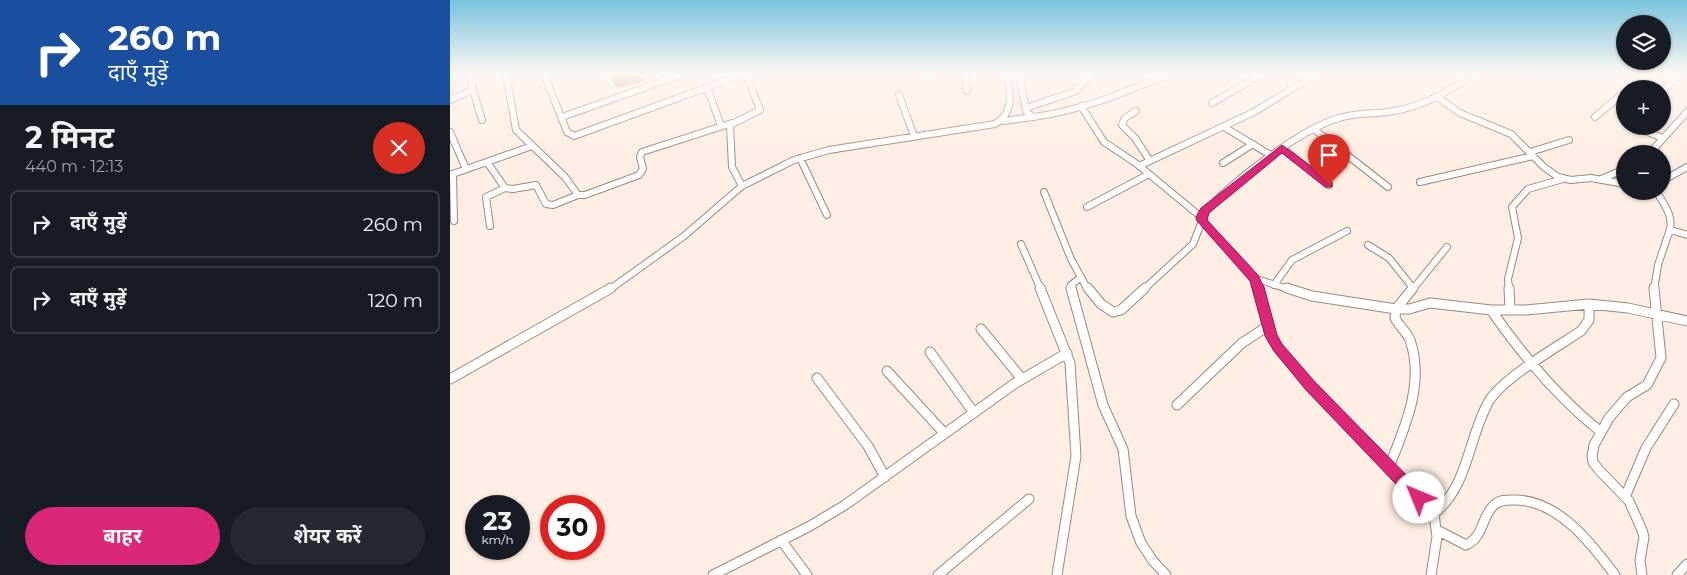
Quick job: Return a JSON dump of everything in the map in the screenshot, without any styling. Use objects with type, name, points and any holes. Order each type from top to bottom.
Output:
[{"type":"street","points":[[476,101],[482,120]]},
{"type":"street","points":[[511,101],[516,130],[565,177],[578,195]]},
{"type":"street","points":[[556,101],[568,134],[574,136],[669,101]]},
{"type":"street","points":[[562,116],[606,101]]},
{"type":"street","points":[[712,101],[721,126]]},
{"type":"street","points":[[490,226],[486,197],[492,193],[505,188],[512,190],[531,184],[536,185],[544,202],[549,205],[578,195],[585,195],[639,175],[643,169],[640,157],[642,152],[732,123],[760,110],[756,101]]},
{"type":"street","points":[[902,101],[914,136]]},
{"type":"street","points":[[1002,121],[1007,116],[1011,101]]},
{"type":"street","points":[[1025,101],[1028,113],[1033,117]]},
{"type":"street","points":[[1026,108],[1047,101]]},
{"type":"street","points":[[450,379],[606,292],[684,236],[742,186],[800,158],[829,150],[1002,121],[1056,114],[1096,101]]},
{"type":"street","points":[[1212,103],[1216,101]]},
{"type":"street","points":[[1139,166],[1224,127],[1272,101]]},
{"type":"street","points":[[1044,192],[1080,278],[1092,294],[1109,310],[1118,311],[1192,244],[1198,234],[1205,211],[1282,148],[1336,118],[1395,111],[1426,101]]},
{"type":"street","points":[[1443,101],[1460,112],[1515,137],[1550,172],[1563,179]]},
{"type":"street","points":[[1595,117],[1614,101]]},
{"type":"street","points":[[1081,106],[1104,142],[1139,166],[1202,219],[1254,278],[1271,336],[1278,348],[1310,386],[1434,514],[1437,540],[1431,575]]},
{"type":"street","points":[[1136,111],[1122,120],[1122,125],[1135,138],[1150,161]]},
{"type":"street","points":[[1656,145],[1687,112]]},
{"type":"street","points":[[732,123],[730,125],[732,167],[742,186]]},
{"type":"street","points":[[1224,127],[1272,156]]},
{"type":"street","points":[[1315,130],[1388,187]]},
{"type":"street","points":[[450,132],[466,169]]},
{"type":"street","points":[[1655,135],[1662,138]]},
{"type":"street","points":[[1420,182],[1532,154],[1569,140]]},
{"type":"street","points":[[1223,163],[1253,144]]},
{"type":"street","points":[[454,221],[452,174],[532,146]]},
{"type":"street","points":[[1282,148],[1329,185]]},
{"type":"street","points":[[800,158],[827,214]]},
{"type":"street","points":[[487,162],[505,188]]},
{"type":"street","points":[[1671,176],[1687,167]]},
{"type":"street","points":[[1600,179],[1616,173]]},
{"type":"street","points":[[1087,207],[1148,174]]},
{"type":"street","points":[[1510,310],[1508,279],[1518,238],[1512,207],[1528,189],[1563,179],[1600,179],[1616,182]]},
{"type":"street","points":[[1642,575],[1640,560],[1644,537],[1633,508],[1593,462],[1594,445],[1601,432],[1618,406],[1627,397],[1647,384],[1654,374],[1662,355],[1656,314],[1655,279],[1671,228],[1671,221],[1660,200]]},
{"type":"street","points":[[1274,285],[1292,260],[1347,230]]},
{"type":"street","points":[[1669,232],[1674,231],[1687,235]]},
{"type":"street","points":[[1021,244],[1070,363],[1076,456],[1056,575]]},
{"type":"street","points":[[1368,245],[1392,259],[1413,288]]},
{"type":"street","points":[[1389,467],[1416,387],[1410,343],[1394,318],[1396,309],[1447,247]]},
{"type":"street","points":[[1080,278],[1071,285],[1070,292],[1103,405],[1123,449],[1131,516],[1141,543],[1153,561],[1166,575]]},
{"type":"street","points":[[1254,278],[1312,296],[1396,309],[1409,310],[1430,303],[1491,310],[1589,304],[1628,308],[1687,321]]},
{"type":"street","points":[[1434,514],[1443,508],[1453,492],[1489,402],[1504,384],[1581,331],[1589,320],[1589,304]]},
{"type":"street","points":[[1491,310],[1531,366],[1574,411],[1601,432]]},
{"type":"street","points":[[1177,405],[1242,343],[1268,326]]},
{"type":"street","points":[[982,329],[1022,379]]},
{"type":"street","points":[[930,352],[974,413]]},
{"type":"street","points":[[713,575],[845,505],[1022,379],[1067,353]]},
{"type":"street","points":[[888,371],[945,434]]},
{"type":"street","points":[[817,378],[868,446],[885,477]]},
{"type":"street","points":[[1625,497],[1646,448],[1674,404]]},
{"type":"street","points":[[938,575],[1029,499]]},
{"type":"street","points":[[1436,530],[1466,544],[1470,544],[1477,539],[1489,511],[1496,503],[1503,500],[1530,501],[1549,509],[1558,516],[1615,575]]},
{"type":"street","points":[[782,540],[806,575]]},
{"type":"street","points":[[1678,575],[1687,564]]},
{"type":"route","points":[[1329,185],[1282,148],[1233,186],[1205,211],[1201,217],[1202,221],[1254,278],[1271,336],[1278,348],[1310,386],[1419,498]]}]
